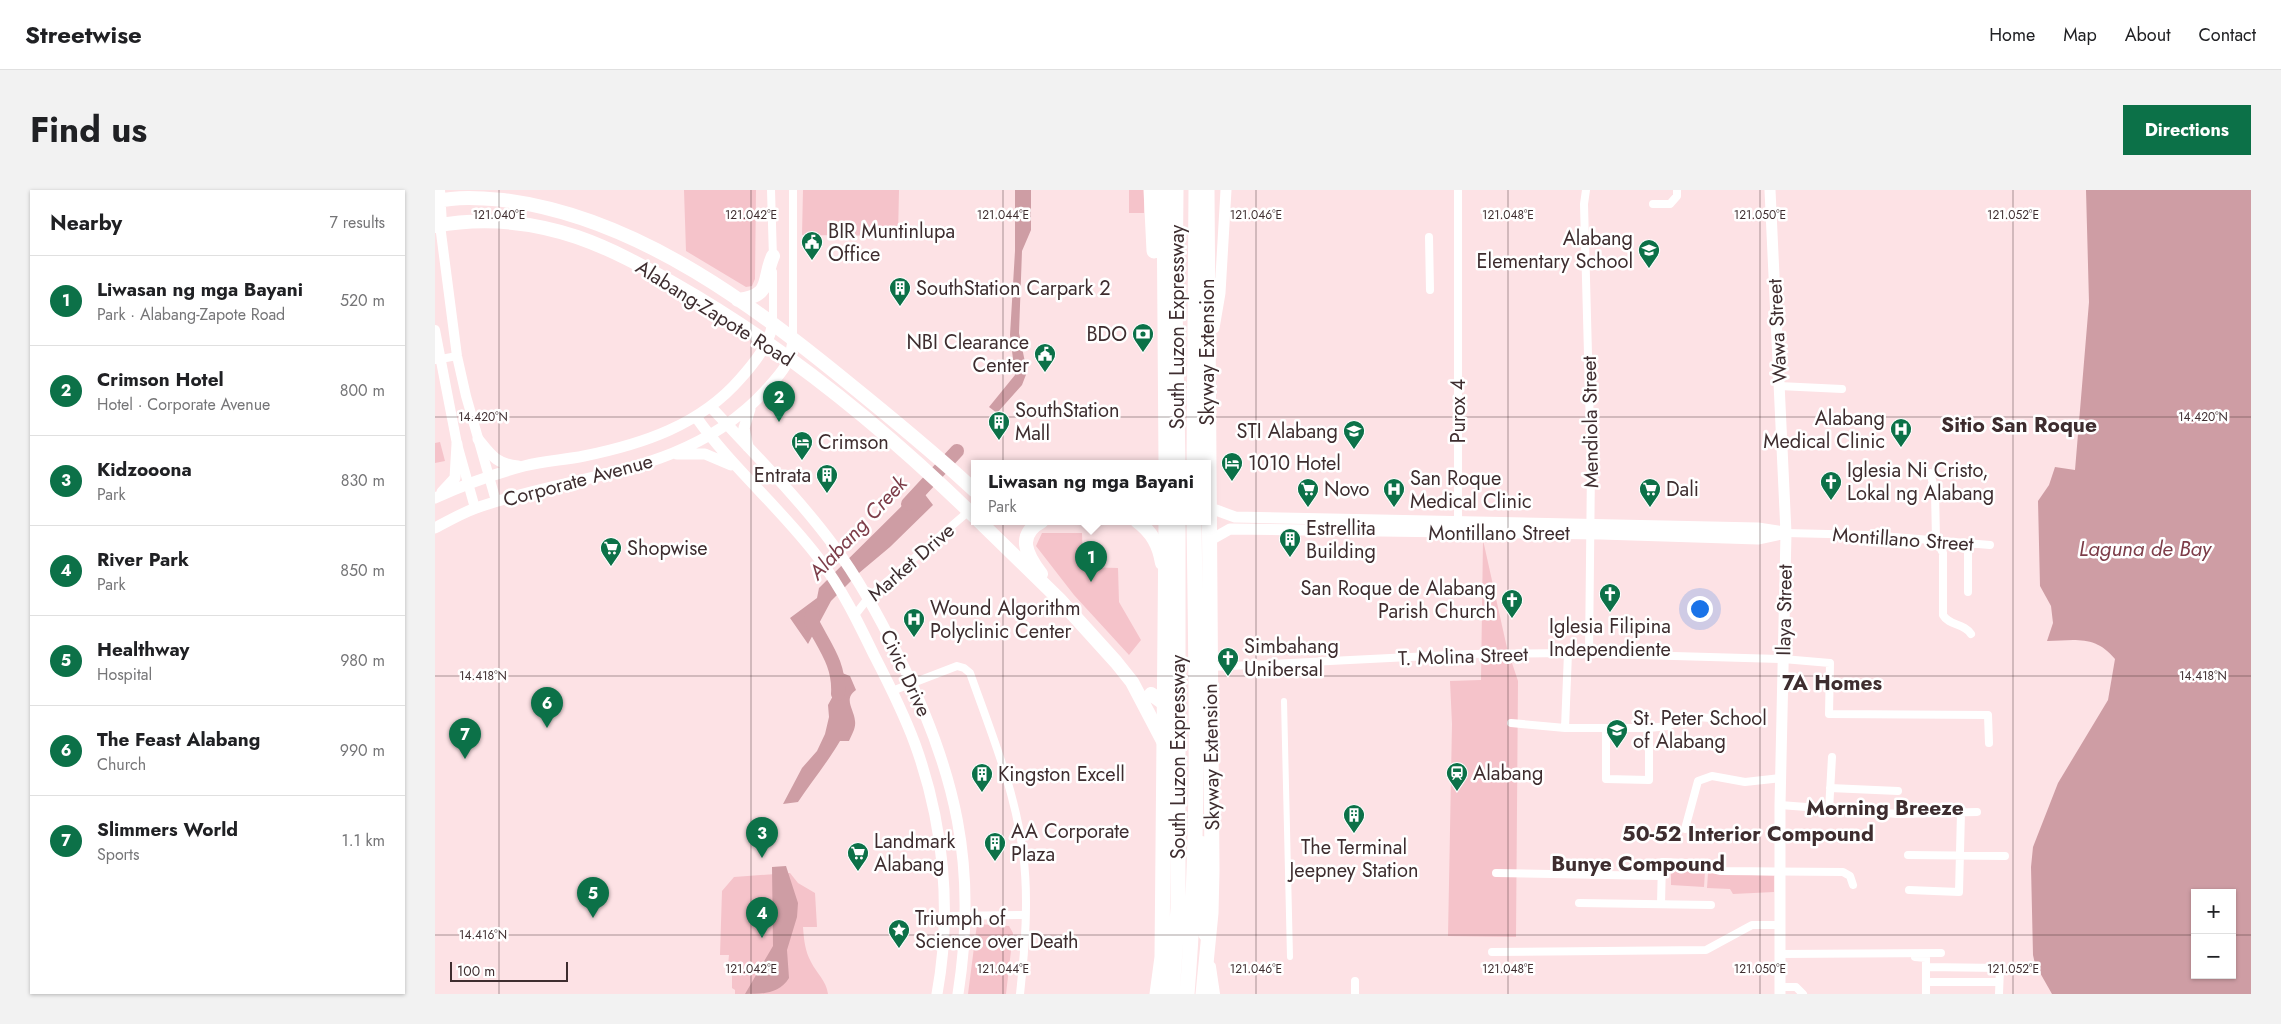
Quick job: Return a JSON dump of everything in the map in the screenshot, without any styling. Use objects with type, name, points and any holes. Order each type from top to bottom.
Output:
[{"type":"highway","points":[[1151,190],[1157,359],[1172,395]]},
{"type":"highway","name":"Skyway Extension","points":[[1163,190],[1166,460]]},
{"type":"highway","name":"South Luzon Expressway","points":[[1176,190],[1175,303],[1178,460]]},
{"type":"highway","name":"South Luzon Expressway","points":[[1193,460],[1196,190]]},
{"type":"highway","name":"Skyway Extension","points":[[1207,190],[1209,460]]},
{"type":"highway","points":[[1203,555],[1214,538],[1216,510],[1214,328],[1210,293],[1212,190]]},
{"type":"highway","points":[[437,198],[438,225]]},
{"type":"highway","name":"Alabang-Zapote Road","points":[[437,198],[493,199],[523,202],[615,230],[661,253],[738,300],[793,339],[939,458],[971,487]]},
{"type":"highway","name":"Alabang-Zapote Road","points":[[438,225],[477,221],[527,225],[577,237],[614,252],[652,272],[696,296],[791,360],[836,395],[971,513]]},
{"type":"highway","points":[[738,300],[755,297],[765,288],[773,256]]},
{"type":"highway","points":[[1157,359],[1175,333],[1188,326],[1214,328]]},
{"type":"highway","points":[[1173,460],[1172,395],[1176,384],[1184,380],[1191,380],[1199,386],[1200,460]]},
{"type":"highway","name":"Alabang-Zapote Road","points":[[983,525],[1059,599],[1132,682],[1176,766]]},
{"type":"highway","points":[[1035,525],[1027,534],[1025,542],[1033,563],[1059,599]]},
{"type":"highway","points":[[1142,525],[1148,529],[1159,549],[1164,576],[1163,700],[1158,701],[1151,694]]},
{"type":"highway","points":[[1157,994],[1162,958],[1166,525]]},
{"type":"highway","points":[[1162,994],[1168,968],[1175,884],[1174,525]]},
{"type":"highway","name":"South Luzon Expressway","points":[[1172,994],[1178,908],[1178,525]]},
{"type":"highway","name":"South Luzon Expressway","points":[[1187,994],[1193,918],[1195,856],[1194,525]]},
{"type":"highway","points":[[1199,525],[1199,538],[1203,555],[1202,906],[1213,994]]},
{"type":"highway","name":"Skyway Extension","points":[[1203,994],[1211,913],[1212,871],[1209,525]]},
{"type":"highway","name":"Alabang-Zapote Road","points":[[1132,682],[1151,694],[1175,728]]},
{"type":"highway","points":[[1175,884],[1181,902],[1187,910],[1202,906]]},
{"type":"highway","points":[[1174,911],[1181,994]]},
{"type":"main road","points":[[1214,328],[1219,293],[1227,190]]},
{"type":"main road","name":"Wawa Street","points":[[1770,190],[1786,532]]},
{"type":"main road","name":"Corporate Avenue","points":[[435,498],[469,484],[525,466],[622,447],[663,432],[696,417],[711,407],[747,372],[767,344],[773,324]]},
{"type":"main road","points":[[791,360],[793,339]]},
{"type":"main road","name":"Corporate Avenue","points":[[435,528],[475,508],[496,501],[630,469],[663,458],[728,425],[753,404],[791,360]]},
{"type":"main road","points":[[749,448],[743,428],[753,404]]},
{"type":"main road","name":"Civic Drive","points":[[711,407],[792,495],[834,546],[861,584],[912,683],[935,736],[950,783],[963,849],[967,915],[958,994]]},
{"type":"main road","name":"Civic Drive","points":[[696,417],[709,436],[821,560],[855,615],[915,743],[929,787],[940,848],[945,916],[937,994]]},
{"type":"main road","points":[[478,438],[498,461],[505,465],[525,466]]},
{"type":"main road","points":[[435,498],[455,478],[457,444]]},
{"type":"main road","points":[[663,458],[684,454],[705,454],[738,469]]},
{"type":"main road","name":"Montillano Street","points":[[1216,510],[1230,523],[1592,529],[1758,539],[1786,532]]},
{"type":"main road","points":[[1214,538],[1230,523]]},
{"type":"main road","name":"Ilaya Street","points":[[1780,990],[1780,806],[1786,532]]},
{"type":"street","name":"Corporate Avenue","points":[[771,190],[773,324]]},
{"type":"street","points":[[793,190],[793,339]]},
{"type":"street","name":"Purox 4","points":[[1458,190],[1458,359],[1462,526]]},
{"type":"street","name":"Mendiola Street","points":[[1586,190],[1583,204],[1592,529],[1589,654]]},
{"type":"street","points":[[1653,204],[1670,204],[1677,196],[1677,190]]},
{"type":"street","points":[[438,225],[457,356],[496,501]]},
{"type":"street","points":[[1429,237],[1430,290]]},
{"type":"street","points":[[435,330],[437,360],[457,444],[475,508]]},
{"type":"street","points":[[437,360],[457,356]]},
{"type":"street","points":[[1779,386],[1842,390]]},
{"type":"street","points":[[1931,473],[1935,491],[1936,540],[1943,553],[1943,615],[1947,620],[1967,628],[1971,634]]},
{"type":"street","name":"Market Drive","points":[[855,615],[869,597],[971,518]]},
{"type":"street","name":"Montillano Street","points":[[1786,532],[1990,544]]},
{"type":"street","points":[[1967,543],[1968,592]]},
{"type":"street","points":[[1565,728],[1568,653]]},
{"type":"street","name":"T. Molina Street","points":[[1203,667],[1470,654],[1568,653],[1783,659],[1830,663],[1829,714],[1989,715],[1989,743]]},
{"type":"street","points":[[892,691],[957,666],[964,668],[970,673],[1008,781],[1023,852],[1025,915],[1020,994]]},
{"type":"street","points":[[1284,701],[1290,957]]},
{"type":"street","points":[[1511,722],[1565,728],[1649,728],[1668,726],[1687,716],[1722,719]]},
{"type":"street","points":[[1606,728],[1606,779],[1636,780],[1649,780],[1649,728]]},
{"type":"street","points":[[1829,810],[1832,757]]},
{"type":"street","points":[[1685,830],[1698,781],[1712,776],[1745,782],[1781,778]]},
{"type":"street","points":[[1830,788],[1898,791]]},
{"type":"street","points":[[1780,806],[1898,814],[1977,812]]},
{"type":"street","points":[[1909,890],[1959,892],[1961,812]]},
{"type":"street","points":[[1908,854],[2005,856]]},
{"type":"street","points":[[1661,904],[1662,862],[1686,863],[1721,871],[1847,873],[1852,879],[1853,885]]},
{"type":"street","points":[[1496,872],[1661,876]]},
{"type":"street","points":[[1579,903],[1711,905]]},
{"type":"street","points":[[945,916],[1025,915]]},
{"type":"street","points":[[1491,952],[1706,950],[1751,925],[1780,925]]},
{"type":"street","points":[[1895,952],[1901,957],[1926,958],[1926,994]]},
{"type":"street","points":[[1780,954],[1941,953]]},
{"type":"street","points":[[1926,967],[2000,968],[1999,994]]},
{"type":"street","points":[[1355,981],[1355,994]]},
{"type":"street","points":[[1926,982],[1999,982]]},
{"type":"street","points":[[1780,990],[1796,987],[1803,994]]},
{"type":"shaded area","points":[[684,190],[756,190],[755,279],[752,286],[746,287],[686,251]]},
{"type":"shaded area","points":[[803,190],[899,190],[898,236],[802,235]]},
{"type":"shaded area","points":[[1129,190],[1144,190],[1144,213],[1129,213]]},
{"type":"shaded area","points":[[440,442],[445,461],[435,463],[435,443]]},
{"type":"shaded area","points":[[1042,533],[1082,533],[1083,567],[1118,568],[1119,602],[1141,640],[1129,655],[1074,595],[1036,546]]},
{"type":"shaded area","points":[[1483,540],[1507,648],[1518,681],[1516,937],[1448,936],[1452,724],[1450,681],[1481,680]]},
{"type":"shaded area","points":[[1671,869],[1705,871],[1704,887],[1671,885]]},
{"type":"shaded area","points":[[790,873],[798,883],[815,893],[817,927],[803,927],[804,941],[809,958],[823,981],[828,994],[735,994],[735,990],[732,988],[732,967],[728,965],[729,955],[720,955],[722,891],[734,877]]},
{"type":"shaded area","points":[[1708,873],[1774,876],[1774,892],[1733,894],[1730,889],[1707,888]]},
{"type":"shaded area","points":[[977,924],[1009,926],[1013,933],[1006,994],[968,994]]},
{"type":"water","points":[[1015,190],[1031,190],[1031,230],[1022,251],[1019,333],[1027,372],[1022,385],[997,413],[989,407],[1015,375],[1010,335],[1015,251]]},
{"type":"water","name":"Laguna de Bay","points":[[2086,190],[2251,190],[2251,994],[2052,994],[2035,964],[2033,955],[2031,867],[2033,847],[2058,783],[2108,700],[2115,659],[2108,651],[2093,642],[2076,640],[2047,641],[2053,623],[2051,606],[2040,586],[2038,501],[2049,485],[2055,467],[2075,470],[2089,302]]},
{"type":"water","points":[[920,488],[933,505],[831,601],[808,644],[790,618],[817,598],[819,588]]},
{"type":"water","points":[[842,673],[850,676],[856,690],[850,697],[855,726],[849,741],[840,741],[798,802],[783,804],[802,768],[817,751],[825,734],[829,717],[828,705],[834,694],[834,681]]},
{"type":"water","points":[[786,866],[798,903],[797,917],[787,950],[789,978],[780,987],[770,992],[745,994],[773,946],[772,867]]},
{"type":"waterway","name":"Alabang Creek","points":[[908,504],[957,451]]},
{"type":"waterway","name":"Alabang Creek","points":[[813,613],[811,620],[834,664],[838,694]]},
{"type":"place","name":"BIR Muntinlupa Office","points":[[812,261]]},
{"type":"place","name":"Alabang Elementary School","points":[[1649,269]]},
{"type":"place","name":"SouthStation Carpark 2","points":[[900,307]]},
{"type":"place","name":"BDO","points":[[1143,353]]},
{"type":"place","name":"NBI Clearance Center","points":[[1045,373]]},
{"type":"place","name":"Crimson Hotel","points":[[779,422]]},
{"type":"place","name":"SouthStation Mall","points":[[999,441]]},
{"type":"place","name":"Alabang Medical Clinic","points":[[1901,448]]},
{"type":"place","name":"STI Alabang","points":[[1354,450]]},
{"type":"place","name":"Crimson","points":[[802,461]]},
{"type":"place","name":"1010 Hotel","points":[[1232,482]]},
{"type":"place","name":"Entrata","points":[[827,494]]},
{"type":"place","name":"Iglesia Ni Cristo, Lokal ng Alabang","points":[[1831,501]]},
{"type":"place","name":"Novo","points":[[1308,508]]},
{"type":"place","name":"San Roque Medical Clinic","points":[[1394,508]]},
{"type":"place","name":"Dali","points":[[1650,508]]},
{"type":"place","name":"Estrellita Building","points":[[1290,558]]},
{"type":"place","name":"Shopwise","points":[[611,567]]},
{"type":"place","name":"Liwasan ng mga Bayani","points":[[1091,582]]},
{"type":"place","name":"Iglesia Filipina Independiente","points":[[1610,613]]},
{"type":"place","name":"San Roque de Alabang Parish Church","points":[[1512,619]]},
{"type":"place","name":"Wound Algorithm Polyclinic Center","points":[[914,638]]},
{"type":"place","name":"Simbahang Unibersal","points":[[1228,677]]},
{"type":"place","name":"The Feast Alabang","points":[[547,728]]},
{"type":"place","name":"St. Peter School of Alabang","points":[[1617,749]]},
{"type":"place","name":"Slimmers World","points":[[465,759]]},
{"type":"place","name":"Alabang","points":[[1457,792]]},
{"type":"place","name":"Kingston Excell","points":[[982,793]]},
{"type":"place","name":"The Terminal Jeepney Station","points":[[1354,834]]},
{"type":"place","name":"Kidzooona","points":[[762,858]]},
{"type":"place","name":"AA Corporate Plaza","points":[[995,862]]},
{"type":"place","name":"Landmark Alabang","points":[[858,872]]},
{"type":"place","name":"Healthway","points":[[593,918]]},
{"type":"place","name":"River Park","points":[[762,938]]},
{"type":"place","name":"Triumph of Science over Death","points":[[899,949]]},
{"type":"district","name":"Sitio San Roque","points":[[2019,425]]},
{"type":"district","name":"7A Homes","points":[[1832,683]]},
{"type":"district","name":"Morning Breeze","points":[[1885,808]]},
{"type":"district","name":"50-52 Interior Compound","points":[[1748,834]]},
{"type":"district","name":"Bunye Compound","points":[[1638,864]]}]
